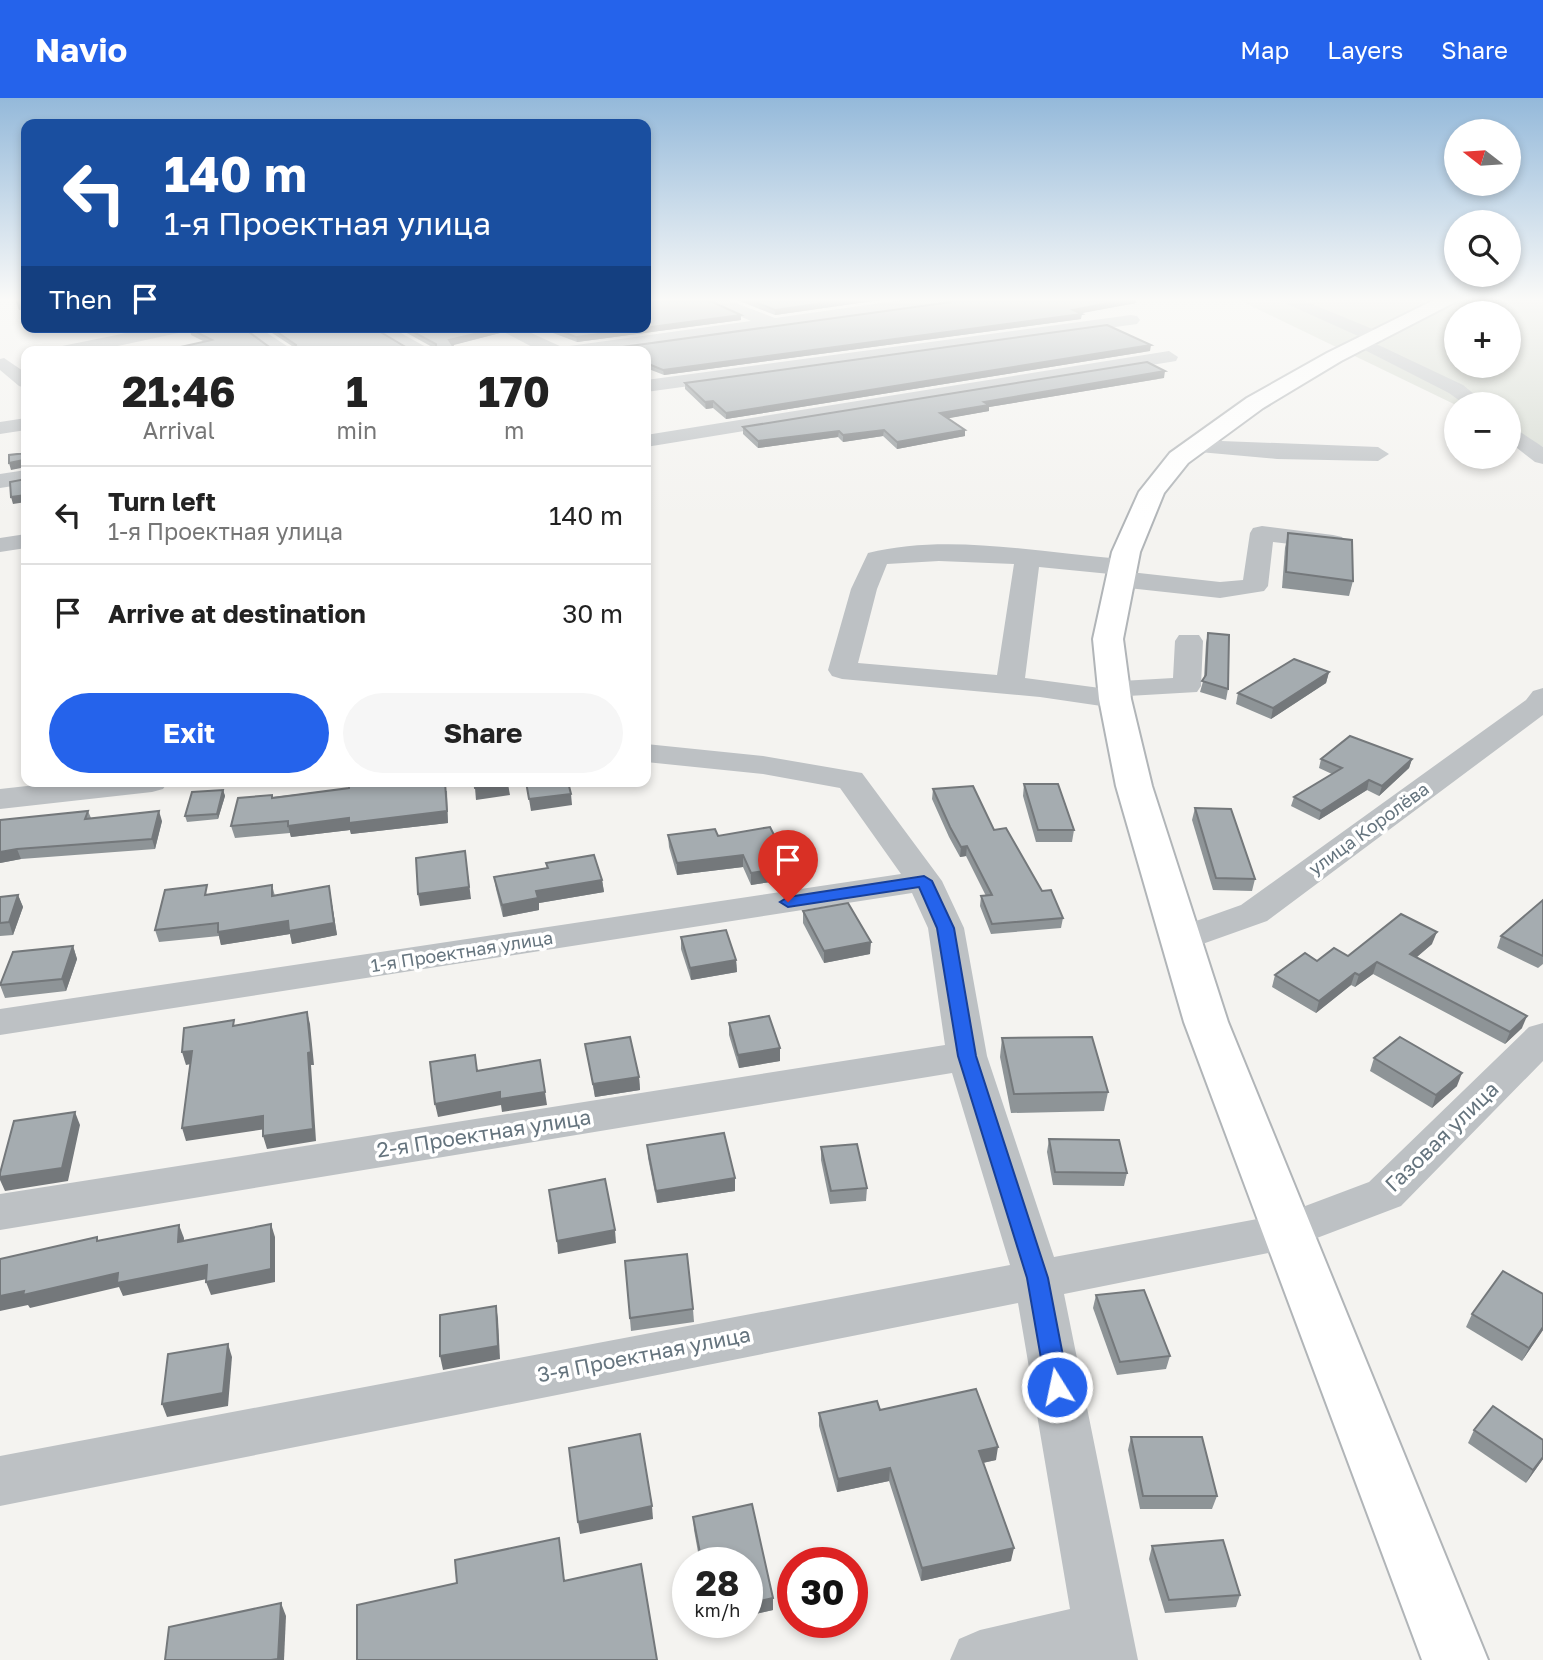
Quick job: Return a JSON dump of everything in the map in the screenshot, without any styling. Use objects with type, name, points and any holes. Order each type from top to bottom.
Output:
[{"type":"main road","points":[[1311,372],[1255,403],[1179,458],[1152,492],[1143,509],[1120,573],[1108,639],[1115,694],[1134,786],[1206,1022],[1455,1660]]},
{"type":"street","points":[[651,385],[750,372]]},
{"type":"street","points":[[651,440],[1076,372]]},
{"type":"street","points":[[1426,372],[1460,392]]},
{"type":"street","points":[[651,422],[671,437]]},
{"type":"street","points":[[0,428],[21,425]]},
{"type":"street","points":[[1521,440],[1543,457]]},
{"type":"street","points":[[1196,446],[1277,452],[1378,454]]},
{"type":"street","points":[[0,481],[21,478]]},
{"type":"street","points":[[1069,564],[1097,559],[1112,550],[1143,509]]},
{"type":"street","points":[[1189,641],[1186,686],[1115,694],[842,670],[864,589],[877,558],[924,551],[995,554],[1220,590],[1255,586],[1262,533],[1345,543]]},
{"type":"street","points":[[0,545],[21,542]]},
{"type":"street","points":[[1010,685],[1027,559]]},
{"type":"street","name":"улица Королёва","points":[[1181,939],[1254,913],[1536,706],[1543,696]]},
{"type":"street","points":[[651,754],[763,765],[851,780],[924,881],[946,928],[967,1056],[1037,1278],[1105,1646],[981,1660]]},
{"type":"street","points":[[0,799],[107,787]]},
{"type":"street","name":"1-я Проектная улица","points":[[0,1022],[924,881]]},
{"type":"street","name":"Газовая улица","points":[[1288,1231],[1385,1194],[1543,1037]]},
{"type":"street","name":"2-я Проектная улица","points":[[0,1212],[967,1056]]},
{"type":"street","name":"3-я Проектная улица","points":[[0,1481],[1288,1231]]},
{"type":"shaded area","points":[[1388,372],[1444,372],[1444,378],[1521,378],[1521,372],[1543,372],[1543,447],[1521,436],[1521,392],[1444,392],[1444,399]]},
{"type":"building","points":[[766,372],[983,372],[726,413],[713,401],[705,402],[685,383]]},
{"type":"building","points":[[1086,372],[1160,372],[984,402],[989,405],[940,413],[965,430],[897,442],[884,430],[843,435],[839,431],[758,441],[743,427]]},
{"type":"building","points":[[21,454],[21,460],[9,463],[9,455]]},
{"type":"building","points":[[21,480],[21,496],[11,497],[10,482]]},
{"type":"building","points":[[1288,533],[1352,540],[1353,581],[1286,572]]},
{"type":"building","points":[[1208,633],[1229,635],[1228,689],[1202,681],[1206,675]]},
{"type":"building","points":[[1294,659],[1329,672],[1273,708],[1238,693]]},
{"type":"building","points":[[1350,736],[1412,759],[1382,786],[1369,780],[1321,811],[1294,797],[1342,768],[1321,759]]},
{"type":"building","points":[[1024,784],[1058,784],[1074,830],[1038,830]]},
{"type":"building","points":[[973,786],[994,830],[1006,828],[1042,891],[1051,890],[1063,918],[992,924],[981,896],[992,895],[967,846],[961,847],[933,789]]},
{"type":"building","points":[[445,787],[447,811],[349,823],[349,818],[288,826],[288,821],[231,826],[238,798],[272,795],[272,798],[349,788]]},
{"type":"building","points":[[527,787],[569,787],[571,794],[529,799]]},
{"type":"building","points":[[223,790],[217,814],[185,816],[192,792]]},
{"type":"building","points":[[1195,808],[1231,809],[1255,879],[1216,878]]},
{"type":"building","points":[[88,811],[85,819],[159,811],[152,839],[0,852],[0,820]]},
{"type":"building","points":[[770,827],[790,867],[751,873],[743,855],[677,863],[668,835],[715,829],[718,836]]},
{"type":"building","points":[[465,851],[469,887],[418,894],[416,858]]},
{"type":"building","points":[[594,855],[602,880],[536,891],[538,898],[502,905],[494,877],[548,868],[546,863]]},
{"type":"building","points":[[207,885],[205,895],[272,885],[272,896],[329,886],[334,923],[289,931],[288,921],[218,932],[218,923],[155,930],[165,890]]},
{"type":"building","points":[[18,895],[9,922],[0,923],[0,897]]},
{"type":"building","points":[[1543,900],[1543,956],[1501,936]]},
{"type":"building","points":[[848,903],[871,942],[824,951],[803,911]]},
{"type":"building","points":[[1401,914],[1437,932],[1410,954],[1527,1016],[1510,1032],[1377,962],[1359,975],[1355,973],[1319,1001],[1275,975],[1305,953],[1317,961],[1334,948],[1348,956]]},
{"type":"building","points":[[726,930],[736,960],[690,968],[681,937]]},
{"type":"building","points":[[73,946],[62,979],[0,985],[13,952]]},
{"type":"building","points":[[307,1012],[313,1129],[263,1136],[263,1116],[182,1128],[192,1051],[182,1052],[184,1028],[234,1020],[233,1026]]},
{"type":"building","points":[[769,1016],[780,1048],[738,1055],[729,1023]]},
{"type":"building","points":[[630,1037],[639,1077],[593,1084],[585,1044]]},
{"type":"building","points":[[1092,1037],[1108,1092],[1014,1094],[1002,1038]]},
{"type":"building","points":[[1400,1037],[1462,1073],[1436,1095],[1374,1058]]},
{"type":"building","points":[[475,1055],[477,1071],[540,1060],[545,1092],[500,1099],[500,1092],[435,1104],[430,1062]]},
{"type":"building","points":[[75,1112],[62,1168],[0,1177],[14,1121]]},
{"type":"building","points":[[724,1133],[735,1178],[656,1191],[647,1145]]},
{"type":"building","points":[[1049,1139],[1119,1140],[1127,1173],[1055,1172]]},
{"type":"building","points":[[857,1144],[867,1188],[831,1191],[821,1147]]},
{"type":"building","points":[[605,1179],[615,1230],[557,1241],[549,1190]]},
{"type":"building","points":[[271,1224],[271,1269],[206,1282],[207,1265],[117,1283],[118,1273],[23,1295],[24,1291],[0,1296],[0,1259],[97,1237],[97,1241],[179,1225],[178,1242]]},
{"type":"building","points":[[687,1254],[693,1309],[630,1318],[625,1261]]},
{"type":"building","points":[[1503,1271],[1543,1294],[1543,1327],[1529,1348],[1472,1314]]},
{"type":"building","points":[[1144,1290],[1170,1356],[1120,1362],[1096,1295]]},
{"type":"building","points":[[496,1306],[498,1346],[440,1356],[440,1315]]},
{"type":"building","points":[[228,1344],[223,1393],[162,1404],[168,1354]]},
{"type":"building","points":[[976,1389],[998,1447],[979,1451],[1014,1548],[922,1568],[890,1468],[838,1479],[819,1413],[877,1401],[880,1410]]},
{"type":"building","points":[[1493,1406],[1543,1440],[1543,1457],[1533,1470],[1474,1430]]},
{"type":"building","points":[[640,1434],[652,1506],[578,1522],[569,1448]]},
{"type":"building","points":[[1131,1437],[1202,1437],[1217,1496],[1143,1496]]},
{"type":"building","points":[[752,1504],[762,1547],[699,1547],[693,1517]]},
{"type":"building","points":[[559,1538],[564,1581],[641,1564],[657,1660],[357,1660],[357,1605],[457,1583],[455,1560]]},
{"type":"building","points":[[1223,1540],[1240,1595],[1169,1600],[1152,1546]]},
{"type":"building","points":[[763,1553],[773,1598],[763,1600]]},
{"type":"building","points":[[281,1603],[278,1659],[165,1660],[169,1627]]},
{"type":"route","points":[[788,902],[924,881],[946,928],[967,1056],[1037,1278],[1057,1387]]}]
